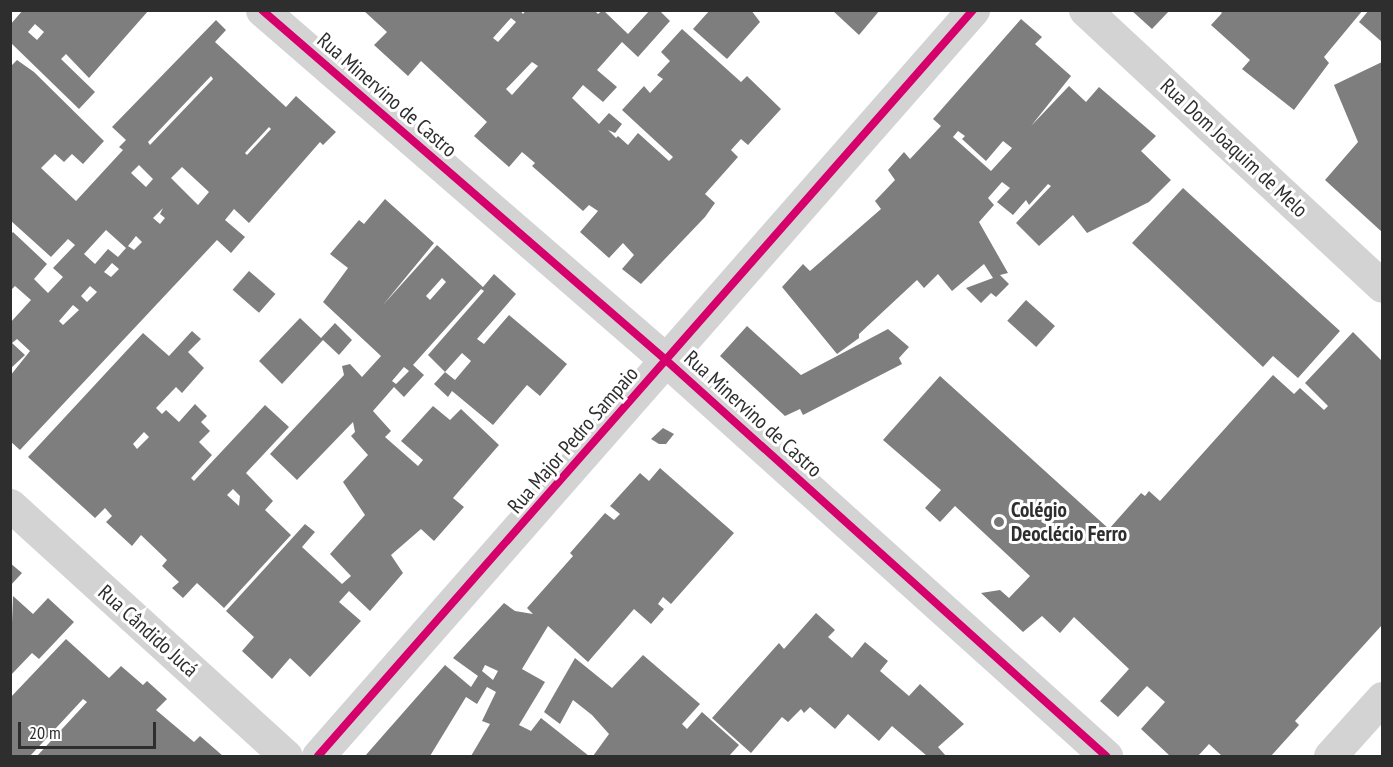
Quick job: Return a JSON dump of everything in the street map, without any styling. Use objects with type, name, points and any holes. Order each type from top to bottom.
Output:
[{"type":"street","name":"Rua Minervino de Castro","points":[[262,10],[667,361],[1106,756]]},
{"type":"street","name":"Rua Major Pedro Sampaio","points":[[318,756],[973,10]]},
{"type":"street","name":"Rua Dom Joaquim de Melo","points":[[1085,10],[1383,286]]},
{"type":"street","name":"Rua Cândido Jucá","points":[[10,505],[286,756]]},
{"type":"street","points":[[1330,756],[1383,699]]},
{"type":"building","points":[[23,10],[149,10],[89,78],[66,54],[61,59],[95,92],[79,109],[10,42],[10,25]],"holes":[[[35,24],[44,32],[37,40],[28,32]]]},
{"type":"building","points":[[363,10],[520,10],[523,14],[526,10],[594,10],[598,14],[603,10],[628,34],[650,10],[659,10],[670,21],[638,57],[622,42],[597,70],[617,87],[603,102],[583,85],[572,98],[599,124],[609,113],[622,124],[615,133],[608,130],[616,138],[618,136],[628,145],[638,133],[669,161],[673,157],[622,110],[644,86],[650,93],[663,79],[657,75],[670,61],[661,52],[682,29],[741,82],[747,76],[781,109],[748,145],[741,139],[731,150],[738,157],[705,194],[715,203],[705,217],[641,284],[622,269],[634,255],[623,243],[609,258],[580,232],[598,211],[589,205],[583,211],[532,166],[535,163],[522,152],[509,167],[474,136],[487,122],[421,61],[408,76],[374,45],[387,32]],"holes":[[[511,18],[516,22],[498,42],[493,38]],[[532,62],[538,66],[512,95],[506,89]]]},
{"type":"building","points":[[710,10],[751,10],[760,22],[727,59],[693,29]]},
{"type":"building","points":[[832,10],[880,10],[859,35]]},
{"type":"building","points":[[1131,10],[1170,10],[1152,29]]},
{"type":"building","points":[[1219,10],[1363,10],[1324,57],[1329,63],[1294,110],[1242,69],[1250,60],[1211,25],[1222,13]]},
{"type":"building","points":[[1369,10],[1382,10],[1382,42],[1359,22]]},
{"type":"building","points":[[1021,19],[1042,37],[1035,44],[1071,76],[1031,126],[1069,86],[1086,102],[1099,87],[1156,136],[1141,151],[1171,180],[1149,202],[1087,233],[1073,215],[1039,246],[1016,223],[1051,186],[1048,184],[1029,205],[1026,200],[1013,215],[997,202],[1010,188],[1002,182],[988,198],[994,205],[979,222],[1008,273],[1000,275],[1009,284],[996,297],[991,293],[981,303],[966,288],[993,278],[984,264],[952,291],[938,274],[924,288],[917,280],[859,334],[859,338],[837,354],[782,287],[803,264],[810,271],[881,209],[875,201],[895,180],[888,170],[904,152],[910,159],[941,126],[933,119]],"holes":[[[958,131],[965,136],[962,139],[986,161],[1003,141],[1012,148],[991,171],[953,137]]]},
{"type":"building","points":[[216,20],[226,30],[215,42],[286,107],[296,96],[336,132],[323,145],[320,142],[249,223],[234,209],[225,220],[245,237],[231,253],[217,240],[20,450],[10,441],[10,376],[30,351],[17,339],[12,343],[25,355],[10,369],[10,323],[31,300],[15,286],[10,291],[10,235],[13,232],[47,264],[34,279],[48,293],[63,277],[53,268],[75,245],[68,239],[51,257],[10,220],[10,67],[17,60],[34,72],[104,141],[83,164],[72,154],[64,162],[55,154],[41,168],[76,201],[123,150],[119,147],[126,140],[112,127]],"holes":[[[211,76],[213,79],[150,145],[148,142]],[[269,127],[271,129],[247,155],[245,153]],[[139,165],[153,179],[146,187],[131,173]],[[182,167],[209,192],[198,205],[171,178]],[[163,208],[160,214],[165,218],[160,224],[153,218]],[[106,230],[126,248],[118,257],[108,249],[95,264],[84,254]],[[136,236],[142,242],[134,250],[128,246]],[[112,263],[119,269],[111,277],[104,272]],[[90,286],[97,292],[87,302],[81,296]],[[73,305],[79,310],[63,325],[59,321]]]},
{"type":"building","points":[[1382,62],[1382,232],[1325,180],[1358,142],[1334,85]]},
{"type":"building","points":[[1183,188],[1340,331],[1298,378],[1273,356],[1263,367],[1132,243]]},
{"type":"building","points":[[385,199],[434,243],[383,305],[437,245],[483,287],[494,274],[516,294],[477,339],[484,344],[509,315],[567,364],[540,396],[527,385],[493,425],[452,391],[448,397],[434,384],[445,372],[428,355],[484,291],[481,289],[413,365],[424,375],[404,397],[394,387],[373,411],[391,431],[385,437],[418,466],[423,460],[401,441],[433,406],[450,420],[461,409],[499,445],[453,498],[464,507],[434,541],[421,529],[391,555],[403,573],[370,611],[349,591],[339,602],[361,621],[310,677],[290,658],[272,679],[242,651],[254,637],[226,611],[305,524],[315,532],[302,547],[342,584],[351,576],[330,554],[365,515],[343,482],[368,455],[351,436],[355,432],[353,422],[297,480],[270,454],[344,375],[342,366],[350,364],[362,377],[381,356],[323,302],[348,268],[330,254],[359,220],[364,224]],"holes":[[[442,278],[446,282],[430,300],[426,296]],[[462,353],[471,361],[455,380],[445,372]],[[404,367],[409,371],[396,384],[392,381]]]},
{"type":"building","points":[[249,271],[275,294],[259,313],[233,290]]},
{"type":"building","points":[[1026,300],[1055,326],[1036,347],[1007,321]]},
{"type":"building","points":[[300,318],[321,338],[335,323],[352,340],[339,355],[323,340],[282,384],[259,361]]},
{"type":"building","points":[[747,326],[801,375],[888,329],[909,347],[899,358],[902,364],[803,415],[800,409],[785,416],[720,356]]},
{"type":"building","points":[[192,331],[201,339],[188,352],[204,368],[182,393],[176,387],[156,408],[162,414],[166,410],[179,422],[195,404],[207,416],[201,422],[210,431],[199,442],[212,455],[191,478],[194,481],[265,405],[289,427],[246,473],[273,501],[265,510],[291,535],[224,608],[197,583],[183,598],[172,588],[179,582],[162,566],[167,560],[141,535],[132,546],[106,522],[112,516],[105,508],[95,518],[28,457],[143,333],[169,356]],"holes":[[[144,432],[149,437],[137,449],[133,444]],[[233,489],[240,496],[239,506],[227,495]]]},
{"type":"building","points":[[1353,332],[1382,361],[1382,625],[1295,721],[1299,725],[1271,756],[1222,756],[1209,744],[1198,756],[1170,756],[1141,729],[1165,702],[1147,686],[1118,717],[1100,701],[1129,669],[1074,617],[1060,633],[1042,616],[1023,632],[981,593],[1000,590],[1009,598],[1030,576],[955,506],[940,522],[925,508],[941,490],[883,440],[940,376],[1109,529],[1141,493],[1145,496],[1149,491],[1160,501],[1273,375],[1294,394],[1300,388],[1324,410],[1328,406],[1305,383]]},
{"type":"building","points":[[663,428],[674,434],[666,444],[659,444],[651,439]]},
{"type":"building","points":[[660,468],[734,533],[671,604],[663,597],[658,604],[664,609],[651,624],[634,609],[588,662],[548,626],[522,669],[545,682],[519,725],[531,731],[541,718],[589,756],[471,756],[490,724],[482,721],[496,692],[487,687],[477,704],[466,697],[430,756],[365,756],[445,665],[471,687],[478,676],[453,658],[504,603],[515,611],[533,614],[527,608],[573,556],[570,553],[605,513],[614,520],[620,514],[610,506],[640,473],[649,481]],"holes":[[[485,665],[498,671],[493,680],[482,671]]]},
{"type":"building","points":[[10,563],[22,573],[10,586]]},
{"type":"building","points":[[13,596],[33,614],[48,598],[74,622],[39,659],[32,653],[10,676]]},
{"type":"building","points":[[816,613],[835,630],[828,637],[852,658],[865,642],[888,661],[880,671],[909,696],[920,684],[964,724],[938,747],[946,756],[927,756],[892,726],[879,741],[848,714],[835,729],[810,707],[804,713],[801,709],[788,722],[782,717],[751,753],[712,718],[779,643],[784,649]]},
{"type":"building","points":[[66,639],[109,678],[121,666],[143,685],[147,681],[167,699],[156,710],[194,742],[200,736],[223,756],[37,756],[87,702],[83,699],[30,756],[10,756],[10,698]]},
{"type":"building","points":[[643,655],[700,704],[682,724],[687,729],[702,712],[739,745],[729,756],[593,756],[609,734],[592,715],[573,700],[560,724],[544,712],[575,658],[612,688]]},
{"type":"cycle path","points":[[262,10],[667,361],[1106,756]]},
{"type":"cycle path","points":[[318,756],[973,10]]},
{"type":"place","name":"Colégio Deoclécio Ferro","points":[[999,522]]}]
